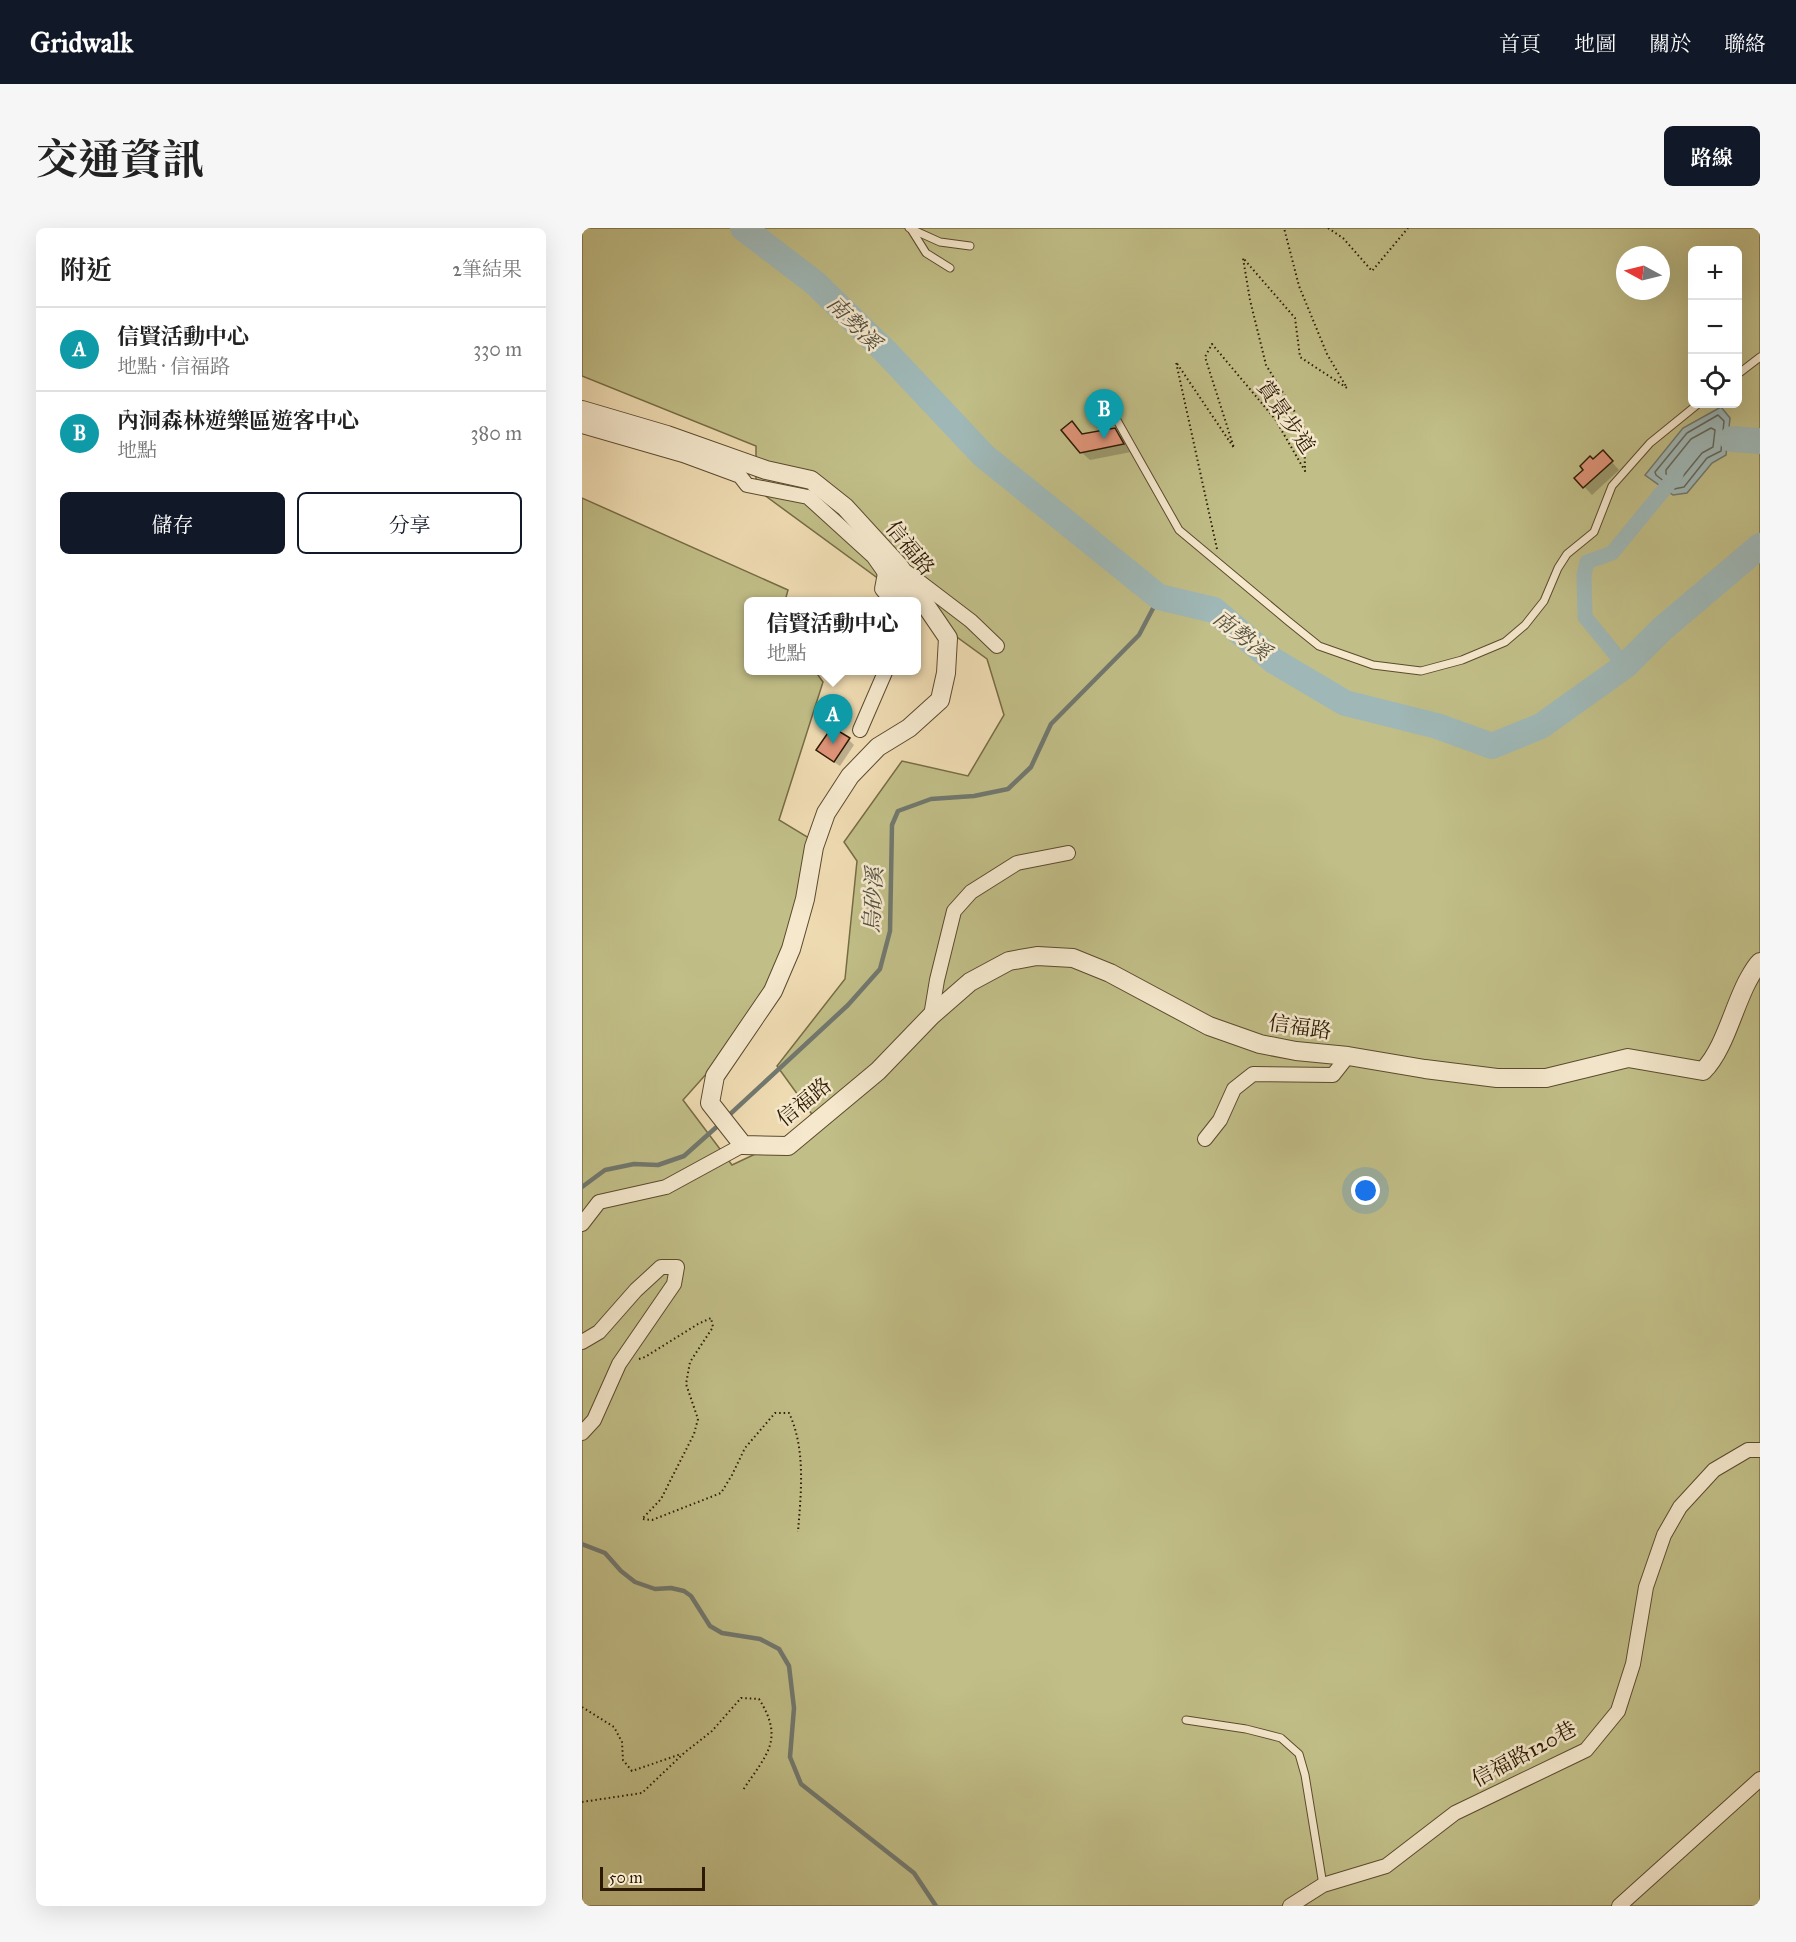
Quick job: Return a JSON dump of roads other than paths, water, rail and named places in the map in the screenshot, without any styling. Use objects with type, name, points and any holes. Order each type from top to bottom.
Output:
[{"type":"street","name":"信福路","points":[[582,410],[667,435],[765,470],[811,480],[845,507],[892,570],[919,597]]},
{"type":"street","points":[[582,426],[683,455],[740,476],[747,485],[807,497],[873,556],[971,621],[997,646]]},
{"type":"street","points":[[889,597],[882,589],[892,570]]},
{"type":"street","name":"信福路","points":[[921,599],[948,638],[946,673],[940,700],[909,728],[878,747],[850,776],[826,813],[814,847],[805,899],[791,949],[773,991],[715,1076],[710,1103],[743,1145],[788,1146],[878,1071],[931,1016],[970,982],[1010,961],[1037,956],[1073,958],[1110,973],[1209,1026],[1260,1044],[1296,1051],[1348,1056],[1497,1078],[1546,1078],[1628,1058],[1703,1071],[1712,1062],[1742,992],[1755,966],[1760,963]]},
{"type":"street","points":[[860,730],[884,675]]},
{"type":"street","points":[[931,1016],[937,980],[954,911],[971,892],[1017,863],[1068,853]]},
{"type":"street","points":[[1205,1139],[1220,1120],[1234,1089],[1253,1074],[1333,1075],[1348,1056]]},
{"type":"street","points":[[582,1224],[599,1202],[666,1187],[743,1145]]},
{"type":"street","points":[[582,1342],[599,1332],[636,1290],[661,1267],[676,1267],[674,1284],[619,1364],[594,1420],[582,1433]]},
{"type":"street","name":"信福路120巷","points":[[1290,1906],[1323,1886],[1386,1866],[1455,1813],[1586,1750],[1618,1711],[1633,1664],[1646,1587],[1664,1535],[1680,1507],[1714,1470],[1748,1450],[1760,1450]]},
{"type":"street","points":[[1619,1906],[1760,1779]]},
{"type":"lane","points":[[910,229],[940,242],[970,246]]},
{"type":"lane","points":[[910,229],[926,253],[950,268]]},
{"type":"lane","points":[[1742,370],[1760,357]]},
{"type":"lane","points":[[1096,401],[1106,404],[1114,415],[1179,530],[1319,646],[1373,665],[1421,671],[1462,660],[1505,642],[1525,625],[1544,601],[1558,568],[1567,554],[1594,532],[1612,486],[1650,443],[1693,408]]},
{"type":"lane","points":[[1186,1720],[1246,1729],[1281,1738],[1299,1754],[1305,1774],[1323,1886]]},
{"type":"water","points":[[1719,408],[1730,418],[1726,455],[1712,463],[1687,493],[1673,495],[1645,475],[1683,428]]},
{"type":"waterway","name":"南勢溪","points":[[743,228],[815,283],[885,351],[984,456],[1159,597],[1214,610],[1274,661],[1345,703],[1437,726],[1492,746],[1541,726],[1625,666],[1662,629],[1760,546]]},
{"type":"waterway","points":[[1732,439],[1760,441]]},
{"type":"waterway","points":[[1625,666],[1585,617],[1584,575],[1587,562],[1612,553],[1676,475]]},
{"type":"waterway","name":"烏砂溪","points":[[727,1117],[848,1005],[880,969],[890,931],[892,825],[898,811],[931,799],[974,796],[1008,789],[1031,767],[1051,724],[1139,635],[1159,597]]},
{"type":"waterway","name":"烏砂溪","points":[[582,1187],[605,1170],[634,1164],[658,1165],[684,1156],[721,1123]]},
{"type":"waterway","points":[[582,1544],[605,1553],[621,1571],[635,1582],[655,1589],[671,1588],[684,1591],[691,1596],[710,1626],[722,1633],[760,1639],[779,1649],[789,1666],[794,1708],[790,1757],[801,1784],[914,1873],[936,1906]]},
{"type":"place","name":"內洞森林遊樂區遊客中心","points":[[1104,439]]},
{"type":"place","name":"信賢活動中心","points":[[833,744]]}]
